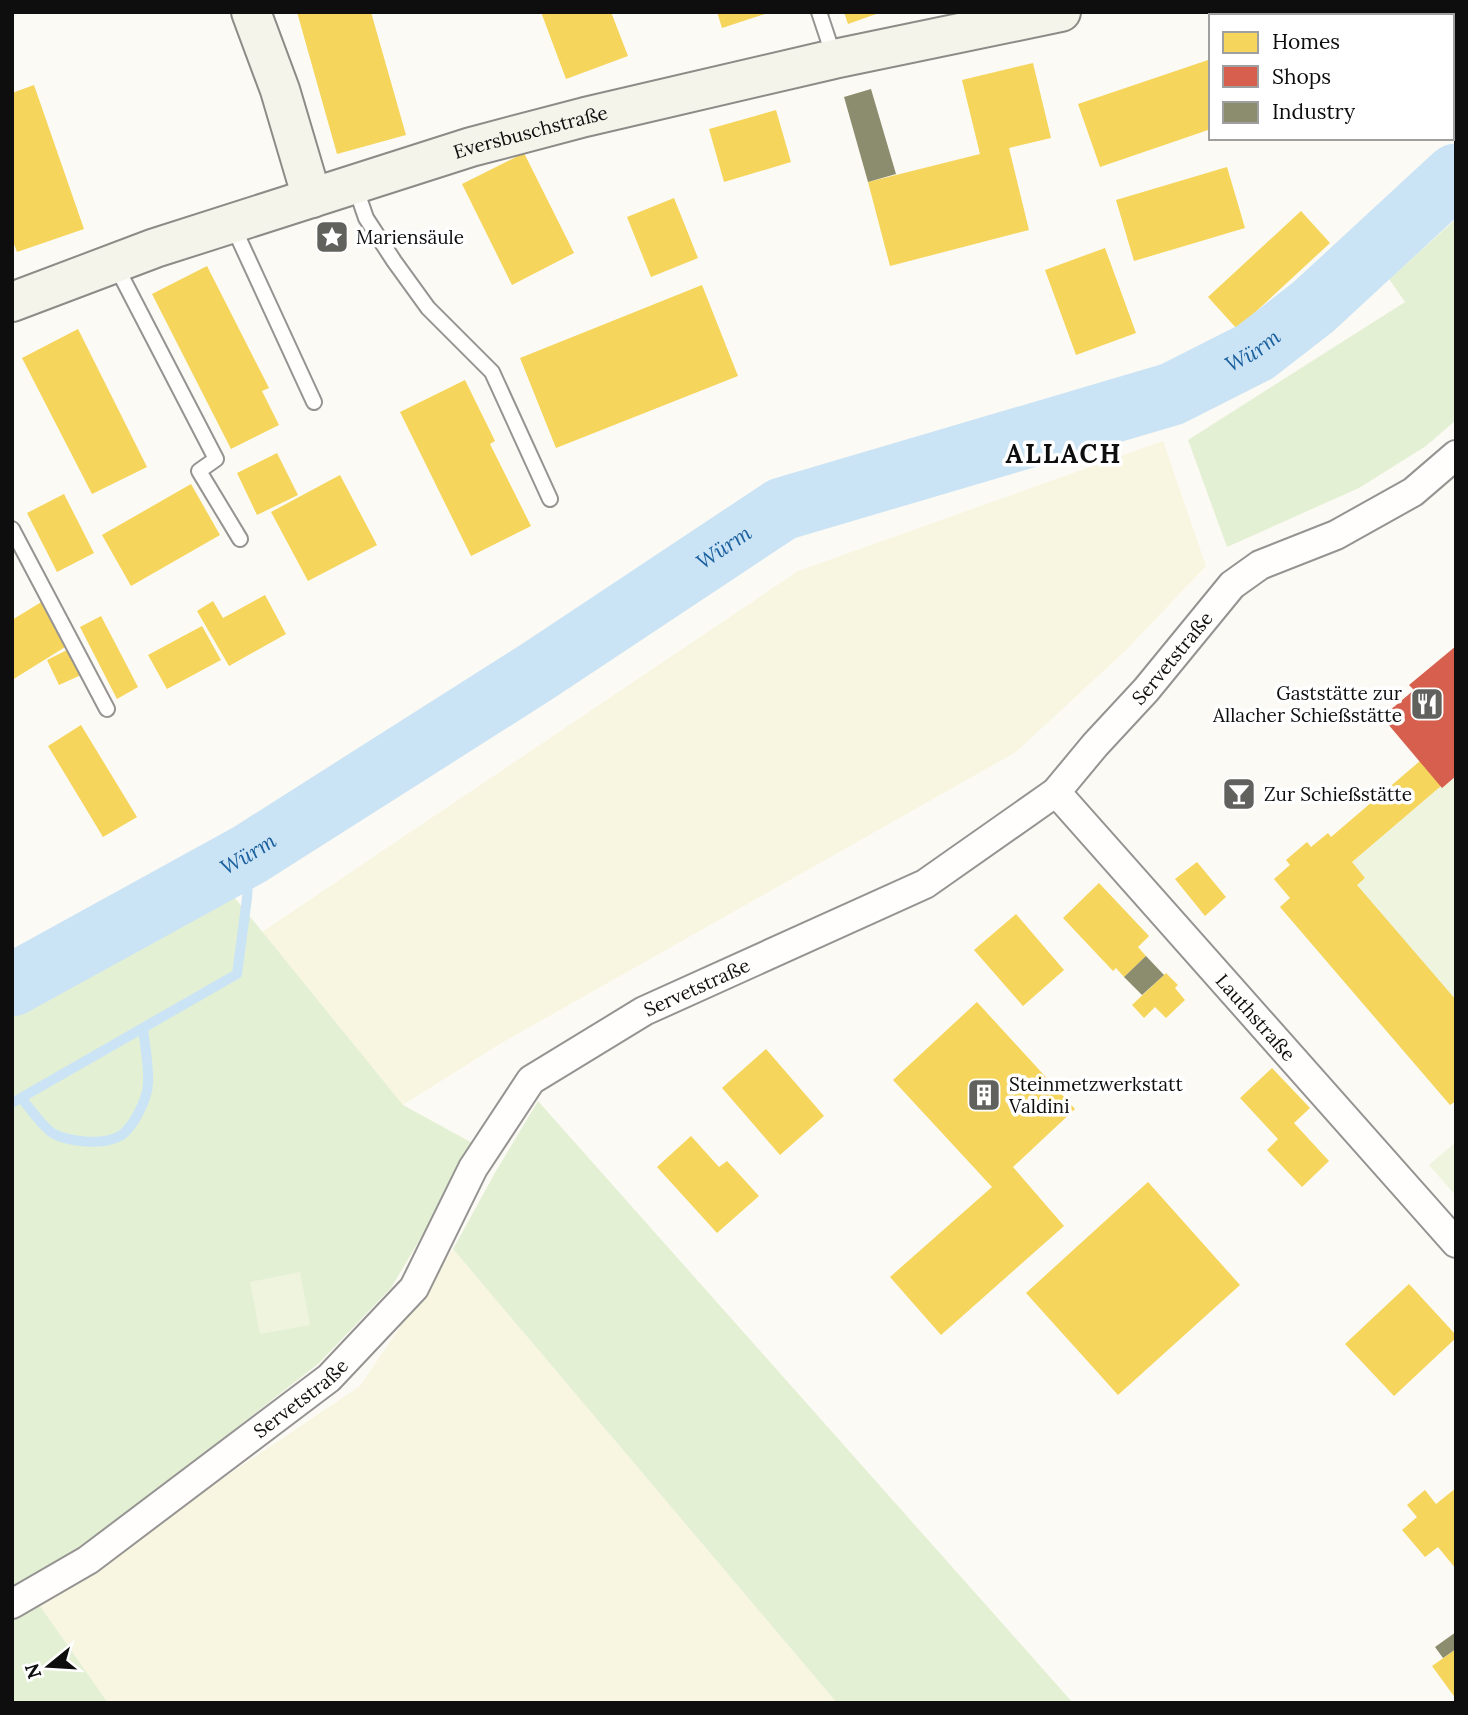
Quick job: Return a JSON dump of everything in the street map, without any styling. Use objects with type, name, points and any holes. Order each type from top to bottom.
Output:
[{"type":"main road","points":[[251,12],[280,90],[313,198]]},
{"type":"main road","name":"Eversbuschstraße","points":[[12,302],[231,223],[471,147],[954,29],[1061,12]]},
{"type":"street","name":"Servetstraße","points":[[12,1604],[88,1560],[329,1378],[414,1288],[474,1168],[531,1080],[644,1011],[925,884],[1056,792],[1146,690],[1232,585],[1260,565],[1336,535],[1413,492],[1456,455]]},
{"type":"street","name":"Lauthstraße","points":[[1056,792],[1456,1242]]},
{"type":"lane","points":[[819,12],[834,59]]},
{"type":"lane","points":[[355,184],[366,218],[394,261],[428,307],[492,372],[550,499]]},
{"type":"lane","points":[[231,223],[314,402]]},
{"type":"lane","points":[[114,263],[216,459],[199,471],[240,539]]},
{"type":"lane","points":[[12,529],[107,709]]},
{"type":"shaded area","points":[[1163,441],[1206,566],[1125,651],[1016,752],[498,1045],[403,1105],[262,932],[798,571]]},
{"type":"shaded area","points":[[453,1249],[837,1703],[108,1703],[38,1603],[360,1386]]},
{"type":"green space","points":[[1456,219],[1456,420],[1426,446],[1359,488],[1227,547],[1188,440],[1405,302],[1389,279]]},
{"type":"green space","points":[[1456,776],[1456,1101],[1450,1105],[1280,907],[1290,898],[1365,878],[1352,862]]},
{"type":"green space","points":[[221,881],[403,1105],[476,1145],[391,1288],[318,1364],[62,1564],[12,1588],[12,999]]},
{"type":"green space","points":[[538,1101],[1073,1703],[837,1703],[453,1249]]},
{"type":"green space","points":[[1456,1142],[1456,1196],[1429,1165]]},
{"type":"green space","points":[[300,1272],[310,1325],[260,1334],[250,1282]]},
{"type":"green space","points":[[38,1603],[108,1703],[12,1703],[12,1615]]},
{"type":"building: Homes","points":[[297,12],[371,12],[406,135],[337,154]]},
{"type":"building: Homes","points":[[541,12],[611,12],[628,56],[566,79]]},
{"type":"building: Homes","points":[[717,12],[768,12],[768,13],[722,28]]},
{"type":"building: Homes","points":[[844,12],[879,12],[879,13],[848,24]]},
{"type":"building: Homes","points":[[1209,60],[1209,130],[1100,167],[1078,104]]},
{"type":"building: Homes","points":[[1033,63],[1051,138],[1009,148],[1029,230],[890,266],[868,182],[980,154],[962,80]]},
{"type":"building: Homes","points":[[34,85],[84,229],[17,252],[12,239],[12,93]]},
{"type":"building: Homes","points":[[776,110],[791,162],[724,182],[709,129]]},
{"type":"building: Homes","points":[[524,153],[574,253],[512,285],[462,184]]},
{"type":"building: Homes","points":[[1227,167],[1245,228],[1134,261],[1116,200]]},
{"type":"building: Homes","points":[[674,198],[698,258],[651,277],[627,217]]},
{"type":"building: Homes","points":[[1301,211],[1330,243],[1237,329],[1208,297]]},
{"type":"building: Homes","points":[[1105,248],[1136,333],[1076,355],[1045,270]]},
{"type":"building: Homes","points":[[207,266],[269,388],[262,391],[279,425],[231,449],[152,294]]},
{"type":"building: Homes","points":[[702,285],[738,376],[556,448],[520,358]]},
{"type":"building: Homes","points":[[78,329],[147,467],[92,494],[22,358]]},
{"type":"building: Homes","points":[[465,380],[495,441],[490,444],[531,526],[471,556],[400,412]]},
{"type":"building: Homes","points":[[277,453],[298,495],[257,515],[237,473]]},
{"type":"building: Homes","points":[[340,475],[377,545],[308,581],[271,512]]},
{"type":"building: Homes","points":[[191,484],[220,535],[131,586],[102,535]]},
{"type":"building: Homes","points":[[64,494],[94,553],[57,572],[27,513]]},
{"type":"building: Homes","points":[[265,595],[286,634],[229,666],[197,611],[213,601],[223,618]]},
{"type":"building: Homes","points":[[43,601],[70,644],[12,680],[12,620]]},
{"type":"building: Homes","points":[[101,616],[138,687],[117,699],[80,627]]},
{"type":"building: Homes","points":[[202,626],[221,660],[167,689],[148,655]]},
{"type":"building: Homes","points":[[69,649],[81,675],[59,685],[47,660]]},
{"type":"building: Homes","points":[[81,725],[137,817],[103,837],[48,746]]},
{"type":"building: Homes","points":[[1420,761],[1441,786],[1352,862],[1365,878],[1357,885],[1456,1000],[1456,1101],[1450,1105],[1280,907],[1290,898],[1274,879],[1290,865],[1286,860],[1307,842],[1311,847],[1328,833],[1331,837]]},
{"type":"building: Homes","points":[[1197,862],[1226,897],[1205,916],[1175,879]]},
{"type":"building: Homes","points":[[1099,883],[1149,936],[1138,947],[1146,956],[1124,977],[1116,968],[1113,971],[1063,918]]},
{"type":"building: Homes","points":[[1016,914],[1064,970],[1023,1006],[974,950]]},
{"type":"building: Homes","points":[[1166,973],[1178,985],[1175,988],[1185,1000],[1166,1018],[1155,1007],[1144,1018],[1132,1005]]},
{"type":"building: Homes","points":[[977,1002],[1075,1109],[1013,1167],[1064,1226],[941,1335],[890,1277],[992,1187],[893,1080]]},
{"type":"building: Homes","points":[[766,1049],[824,1116],[780,1155],[722,1088]]},
{"type":"building: Homes","points":[[1272,1068],[1310,1108],[1294,1123],[1329,1161],[1302,1187],[1267,1150],[1278,1139],[1240,1098]]},
{"type":"building: Homes","points":[[691,1136],[719,1167],[727,1161],[759,1196],[717,1233],[657,1167]]},
{"type":"building: Homes","points":[[1148,1182],[1240,1285],[1118,1395],[1026,1293]]},
{"type":"building: Homes","points":[[1409,1284],[1456,1338],[1394,1396],[1345,1344]]},
{"type":"building: Homes","points":[[1456,1488],[1456,1569],[1438,1547],[1425,1557],[1402,1530],[1417,1517],[1407,1505],[1425,1490],[1436,1504]]},
{"type":"building: Homes","points":[[1456,1649],[1456,1699],[1432,1666]]},
{"type":"building: Shops","name":"Gaststätte zur Allacher Schießstätte","points":[[1456,646],[1456,776],[1442,788],[1382,717],[1414,690],[1409,685]]},
{"type":"building: Industry","points":[[871,89],[896,174],[868,182],[844,97]]},
{"type":"building: Industry","points":[[1146,956],[1164,975],[1142,995],[1124,977]]},
{"type":"building: Industry","points":[[1456,1632],[1456,1649],[1443,1658],[1435,1647]]},
{"type":"waterway","name":"Würm","points":[[12,985],[250,854],[538,671],[782,509],[1172,394],[1255,352],[1313,307],[1456,175]]},
{"type":"waterway","points":[[12,1103],[237,974],[250,854]]},
{"type":"waterway","points":[[21,1098],[45,1127],[61,1137],[94,1142],[118,1137],[134,1121],[147,1089],[148,1069],[143,1029]]},
{"type":"place","name":"Mariensäule","points":[[332,237]]},
{"type":"place","name":"Gaststätte zur Allacher Schießstätte","points":[[1427,704]]},
{"type":"place","name":"Zur Schießstätte","points":[[1239,794]]},
{"type":"place","name":"Steinmetzwerkstatt Valdini","points":[[984,1095]]},
{"type":"district","name":"ALLACH","points":[[1064,454]]}]
